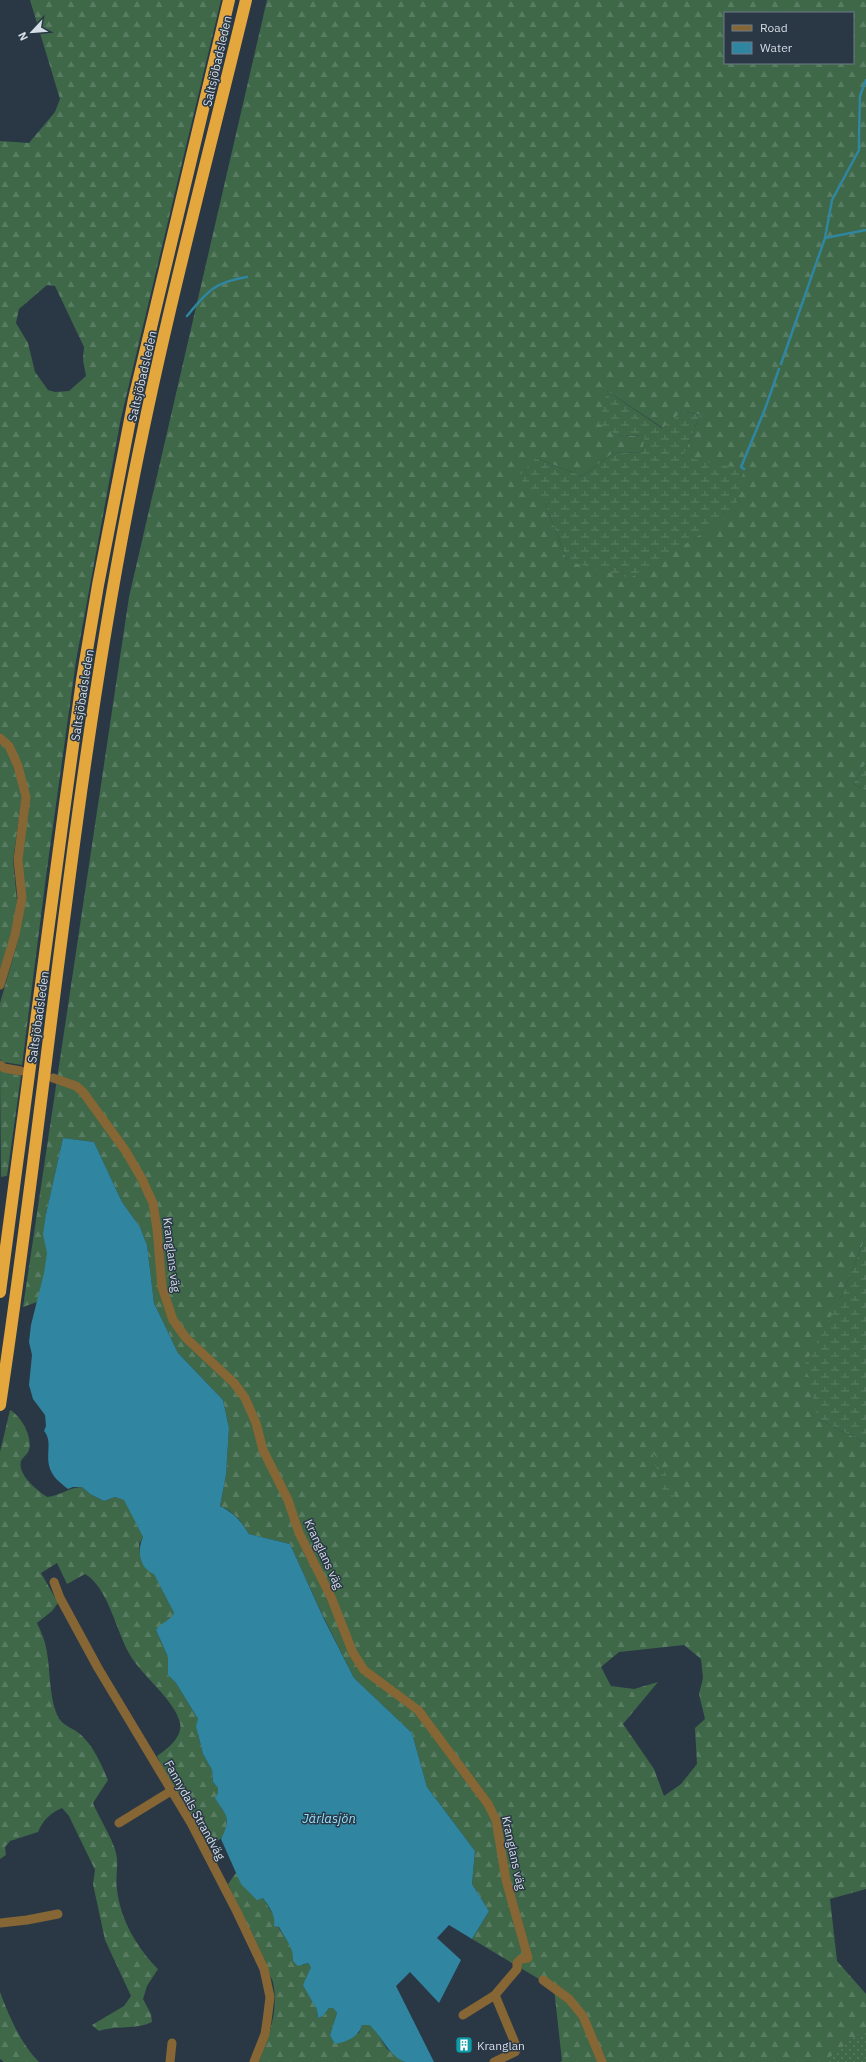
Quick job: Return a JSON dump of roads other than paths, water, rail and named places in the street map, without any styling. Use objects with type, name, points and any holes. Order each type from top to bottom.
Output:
[{"type":"highway","name":"Saltsjöbadsleden","points":[[0,1292],[69,772],[82,680],[98,585],[134,398],[229,0]]},
{"type":"highway","name":"Saltsjöbadsleden","points":[[0,1404],[97,690],[127,511],[150,402],[246,0]]},
{"type":"street","points":[[0,738],[9,746],[18,766],[26,797],[18,860],[22,898],[15,935],[0,985]]},
{"type":"street","points":[[0,1065],[4,1068],[21,1071]]},
{"type":"street","name":"Kranglans väg","points":[[53,1078],[76,1086],[83,1092],[125,1150],[142,1179],[153,1203],[157,1229],[162,1287],[173,1320],[186,1338],[234,1383],[245,1398],[256,1423],[263,1450],[288,1500],[298,1533],[331,1597],[353,1652],[364,1670],[418,1710],[488,1804],[496,1820],[506,1880],[528,1958],[521,1959],[517,1963],[517,1969],[495,1995],[462,2015]]},
{"type":"street","name":"Fannydals Strandväg","points":[[54,1582],[60,1598],[95,1662],[191,1823],[264,1969],[270,1997],[268,2022],[254,2062]]},
{"type":"street","points":[[119,1823],[171,1791]]},
{"type":"street","points":[[0,1923],[58,1914]]},
{"type":"street","points":[[543,1980],[569,1999],[583,2016],[602,2062]]},
{"type":"street","points":[[494,2062],[515,2052],[517,2048],[495,1995]]},
{"type":"street","points":[[170,2062],[172,2043]]},
{"type":"water","name":"Järlasjön","points":[[63,1138],[94,1142],[122,1202],[140,1227],[147,1245],[154,1303],[178,1353],[223,1400],[229,1428],[226,1475],[220,1506],[237,1518],[249,1534],[290,1544],[324,1619],[354,1678],[412,1733],[427,1787],[475,1851],[472,1884],[489,1911],[472,1939],[449,1925],[437,1938],[461,1960],[439,2003],[410,1972],[396,1986],[434,2062],[405,2062],[399,2059],[369,2025],[362,2025],[355,2036],[335,2044],[330,2035],[337,2013],[333,2008],[329,2008],[323,2016],[318,2018],[317,2010],[303,1985],[311,1967],[308,1963],[298,1966],[293,1961],[291,1947],[279,1927],[274,1926],[274,1918],[270,1908],[263,1898],[257,1900],[241,1884],[221,1839],[227,1821],[225,1813],[215,1798],[218,1793],[218,1788],[213,1782],[212,1770],[203,1754],[196,1726],[198,1719],[176,1683],[168,1675],[168,1657],[156,1630],[174,1613],[154,1574],[145,1568],[142,1563],[140,1547],[143,1537],[124,1500],[115,1497],[104,1501],[90,1494],[82,1487],[73,1487],[68,1489],[59,1482],[49,1467],[49,1445],[47,1435],[44,1431],[46,1426],[45,1415],[33,1399],[29,1385],[32,1355],[29,1342],[31,1325],[44,1273],[47,1253],[43,1234],[46,1214]]},
{"type":"waterway","points":[[859,136],[860,96],[866,80]]},
{"type":"waterway","points":[[781,364],[825,238],[832,200],[859,150],[859,138]]},
{"type":"waterway","points":[[825,238],[866,230]]},
{"type":"waterway","points":[[187,316],[200,300],[212,289],[227,282],[247,277]]},
{"type":"waterway","points":[[744,469],[741,467],[765,409],[779,369]]},
{"type":"place","name":"Kranglan","points":[[464,2045]]}]
